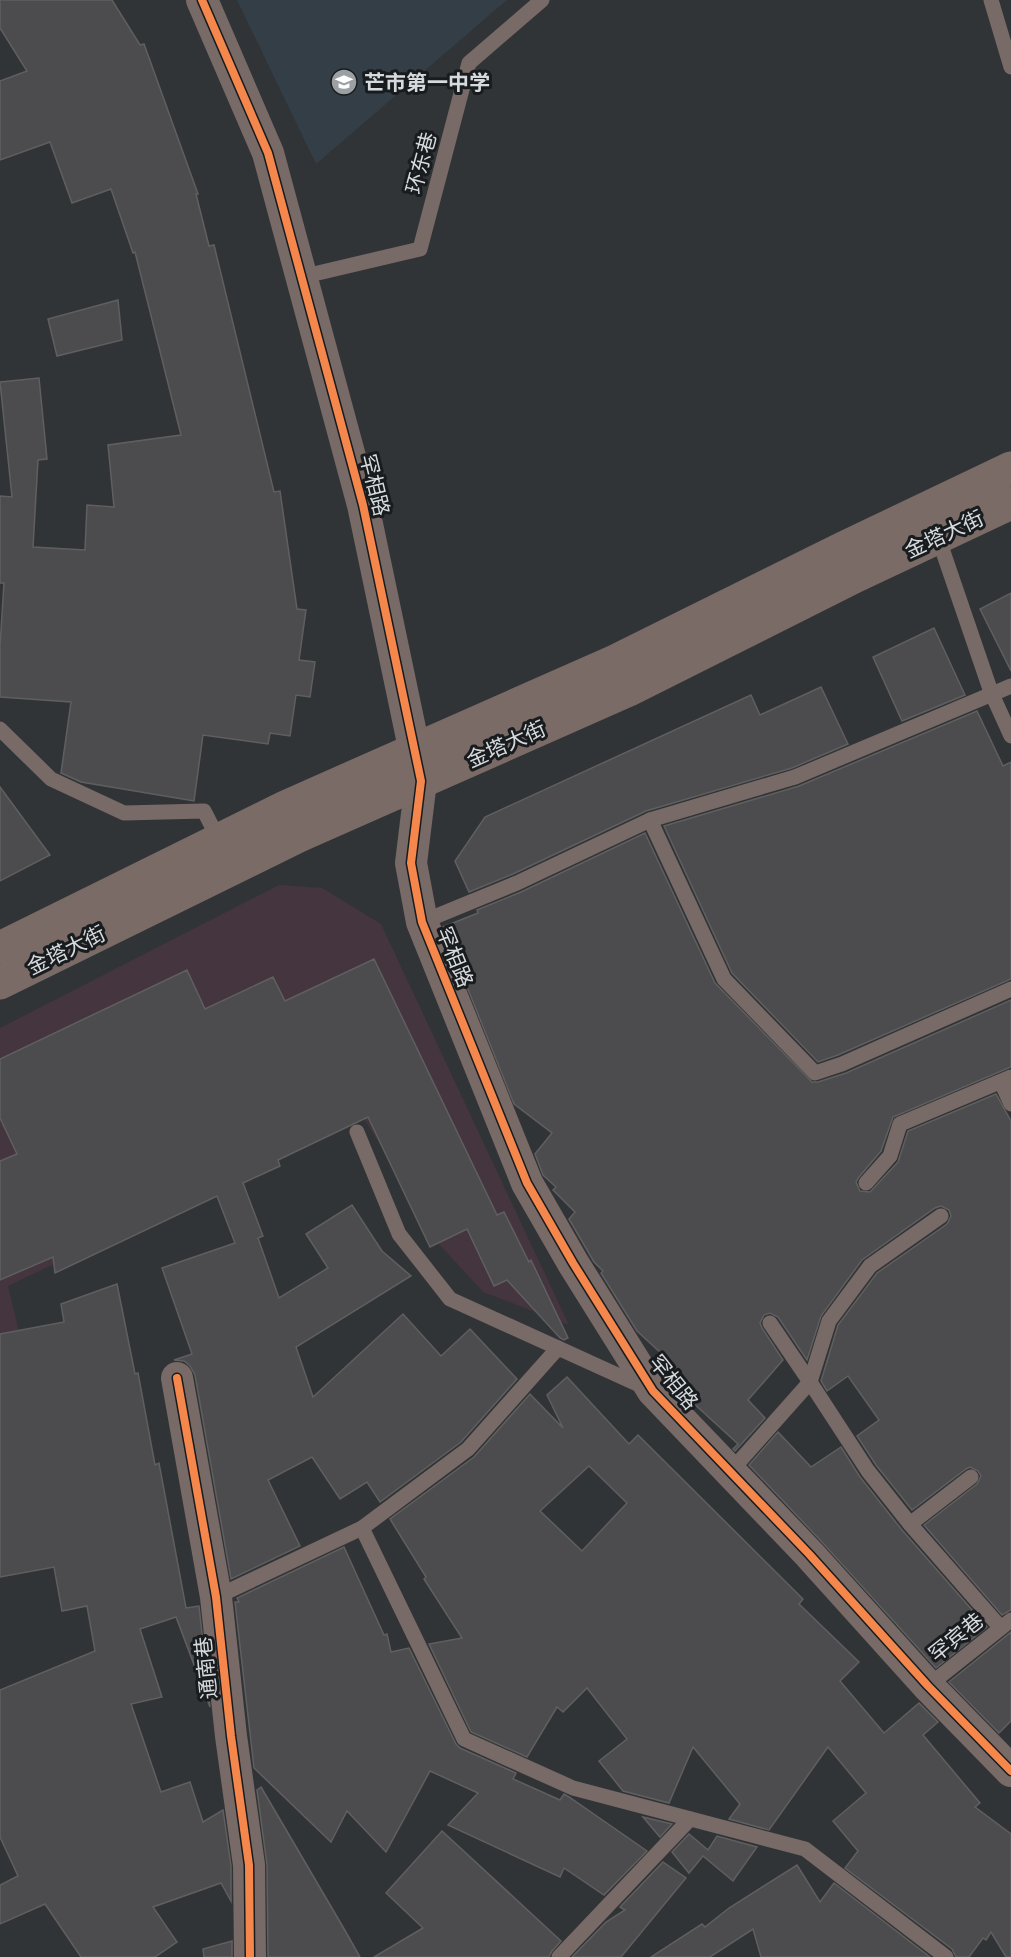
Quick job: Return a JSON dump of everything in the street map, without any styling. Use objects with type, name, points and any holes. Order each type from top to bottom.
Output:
[{"type":"main road","name":"金塔大街","points":[[0,948],[285,807],[615,661],[1011,468]]},
{"type":"main road","name":"金塔大街","points":[[0,983],[299,836],[629,690],[856,576],[1011,503]]},
{"type":"street","name":"罕相路","points":[[202,0],[268,153],[363,505],[421,781],[411,863],[422,922],[527,1183],[573,1263],[653,1391],[809,1554],[928,1686],[1011,1771]]},
{"type":"street","name":"通南巷","points":[[177,1378],[216,1597],[231,1737],[249,1865],[250,1957]]},
{"type":"lane","name":"环东巷","points":[[302,277],[420,249],[469,63],[542,0]]},
{"type":"lane","points":[[991,0],[1011,67]]},
{"type":"lane","points":[[938,537],[991,692],[1011,736]]},
{"type":"lane","points":[[422,922],[517,883],[650,820],[795,777],[991,692],[1011,686]]},
{"type":"lane","points":[[0,729],[51,779],[123,813],[204,811],[219,840]]},
{"type":"lane","points":[[650,820],[724,979],[815,1073],[842,1064],[1011,989]]},
{"type":"lane","points":[[866,1183],[890,1156],[900,1124],[1006,1079],[1011,1104]]},
{"type":"lane","points":[[357,1132],[399,1234],[450,1299],[653,1391]]},
{"type":"lane","points":[[730,1472],[810,1382],[829,1321],[870,1266],[941,1216]]},
{"type":"lane","points":[[770,1323],[868,1472],[910,1524],[1006,1624]]},
{"type":"lane","points":[[216,1597],[362,1528],[468,1449],[558,1348]]},
{"type":"lane","points":[[910,1524],[971,1477]]},
{"type":"lane","points":[[362,1528],[464,1738],[573,1788],[805,1849],[946,1957]]},
{"type":"lane","name":"罕宾巷","points":[[928,1686],[1006,1624]]},
{"type":"lane","points":[[559,1957],[690,1819]]},
{"type":"shaded area","name":"芒市第一中学","points":[[237,0],[507,0],[316,164]]},
{"type":"shaded area","points":[[279,885],[322,888],[381,924],[569,1325],[483,1292],[426,1230],[406,1185],[362,1116],[8,1286],[50,1461],[0,1480],[0,1028]]},
{"type":"building","points":[[0,0],[112,0],[140,45],[144,44],[198,194],[196,194],[209,246],[214,245],[274,492],[280,491],[297,609],[306,610],[299,660],[315,662],[310,697],[296,695],[290,736],[270,733],[268,744],[203,735],[194,801],[81,782],[61,773],[71,702],[0,697],[4,583],[0,583],[0,496],[12,497],[0,382],[39,378],[47,459],[38,460],[33,547],[85,550],[87,505],[114,507],[108,445],[181,435],[135,252],[133,253],[111,189],[72,203],[50,142],[0,160],[0,81],[27,71],[0,28]]},
{"type":"building","points":[[118,300],[122,340],[57,356],[48,319]]},
{"type":"building","points":[[1011,593],[1011,671],[980,609]]},
{"type":"building","points":[[934,628],[965,695],[902,721],[873,657]]},
{"type":"building","points":[[821,687],[848,744],[792,768],[646,811],[513,874],[469,892],[455,861],[485,817],[751,695],[760,715]]},
{"type":"building","points":[[977,711],[1003,766],[1011,762],[1011,979],[818,1062],[732,973],[664,826],[799,786]]},
{"type":"building","points":[[0,787],[50,855],[0,881]]},
{"type":"building","points":[[645,833],[715,983],[812,1082],[846,1073],[1011,1000],[1011,1067],[893,1117],[881,1151],[856,1182],[860,1191],[870,1192],[898,1162],[908,1131],[996,1094],[1011,1121],[1011,1610],[1002,1615],[924,1525],[977,1484],[981,1476],[978,1471],[970,1467],[966,1469],[912,1510],[876,1465],[857,1436],[879,1420],[848,1376],[827,1391],[821,1381],[838,1325],[877,1273],[947,1224],[951,1216],[949,1210],[941,1206],[935,1208],[862,1260],[821,1316],[807,1360],[778,1317],[770,1313],[764,1315],[760,1323],[762,1328],[783,1360],[748,1400],[765,1418],[735,1451],[733,1449],[738,1444],[667,1379],[656,1362],[662,1354],[637,1331],[601,1273],[603,1271],[594,1262],[569,1219],[575,1212],[553,1190],[556,1187],[543,1175],[535,1154],[552,1133],[514,1104],[443,927],[478,913],[477,910],[521,892]]},
{"type":"building","points":[[374,959],[497,1215],[504,1212],[529,1262],[531,1260],[568,1338],[564,1340],[560,1338],[507,1280],[494,1286],[467,1229],[430,1247],[368,1117],[278,1160],[280,1166],[243,1183],[263,1236],[258,1238],[279,1298],[328,1268],[306,1234],[352,1205],[382,1251],[411,1276],[296,1347],[313,1397],[403,1314],[441,1356],[470,1329],[517,1379],[461,1442],[380,1502],[367,1482],[340,1499],[312,1457],[268,1480],[300,1546],[231,1579],[195,1375],[184,1361],[174,1360],[192,1354],[162,1268],[235,1243],[217,1196],[55,1273],[53,1257],[0,1280],[0,1161],[17,1154],[0,1118],[0,1059],[187,970],[205,1009],[273,977],[285,1001]]},
{"type":"building","points":[[117,1284],[135,1374],[138,1373],[155,1465],[159,1463],[186,1608],[199,1606],[210,1707],[176,1617],[140,1629],[162,1697],[131,1704],[161,1792],[190,1782],[203,1822],[223,1810],[231,1866],[231,1901],[221,1883],[153,1907],[177,1942],[155,1957],[81,1957],[45,1904],[0,1924],[0,1885],[18,1876],[0,1837],[0,1690],[95,1651],[87,1606],[62,1611],[54,1567],[0,1577],[0,1334],[64,1322],[61,1304]]},
{"type":"building","points":[[567,1377],[629,1444],[638,1435],[803,1599],[799,1604],[859,1662],[840,1681],[884,1733],[919,1703],[938,1722],[923,1735],[980,1803],[975,1807],[1011,1834],[1011,1957],[1006,1957],[991,1932],[986,1940],[983,1938],[969,1957],[956,1957],[952,1949],[845,1868],[858,1851],[833,1821],[866,1793],[828,1747],[769,1830],[729,1819],[740,1804],[693,1747],[669,1803],[623,1791],[599,1761],[627,1739],[587,1688],[563,1712],[557,1707],[527,1757],[471,1732],[429,1644],[462,1638],[424,1579],[426,1577],[390,1519],[474,1457],[530,1394],[563,1428],[547,1395]],"holes":[[[589,1466],[627,1503],[582,1551],[540,1511]]]},
{"type":"building","points":[[778,1432],[811,1467],[841,1447],[860,1477],[902,1530],[987,1627],[936,1668],[749,1465]]},
{"type":"building","points":[[344,1547],[384,1635],[387,1634],[391,1652],[409,1648],[456,1744],[460,1748],[516,1773],[513,1779],[560,1800],[564,1794],[647,1851],[604,1895],[564,1868],[560,1877],[448,1825],[478,1793],[430,1771],[386,1852],[347,1811],[331,1842],[254,1768],[235,1602],[239,1602],[237,1598]]},
{"type":"building","points":[[1011,1632],[1011,1721],[999,1733],[949,1682]]},
{"type":"building","points":[[261,1787],[360,1957],[268,1957],[267,1865],[257,1790]]},
{"type":"building","points":[[643,1817],[672,1824],[660,1837]]},
{"type":"building","points":[[442,1831],[561,1941],[549,1957],[374,1957],[423,1928],[386,1893]]},
{"type":"building","points":[[689,1834],[708,1850],[717,1836],[757,1847],[733,1881],[703,1856],[689,1873],[672,1852]]},
{"type":"building","points":[[663,1862],[686,1878],[621,1957],[572,1957],[606,1922],[625,1910],[620,1907]]},
{"type":"building","points":[[797,1865],[820,1902],[834,1883],[930,1957],[761,1957],[753,1929],[710,1957],[651,1957],[702,1924],[705,1927],[729,1908]]},
{"type":"building","points":[[232,1941],[232,1957],[204,1957],[203,1949]]},
{"type":"cycle path","points":[[202,0],[268,153],[363,505],[421,781],[411,863],[422,922],[527,1183],[573,1263],[653,1391],[809,1554],[928,1686],[1011,1771]]},
{"type":"cycle path","points":[[177,1378],[216,1597],[231,1736],[249,1865],[250,1957]]},
{"type":"place","name":"芒市第一中学","points":[[344,82]]}]
